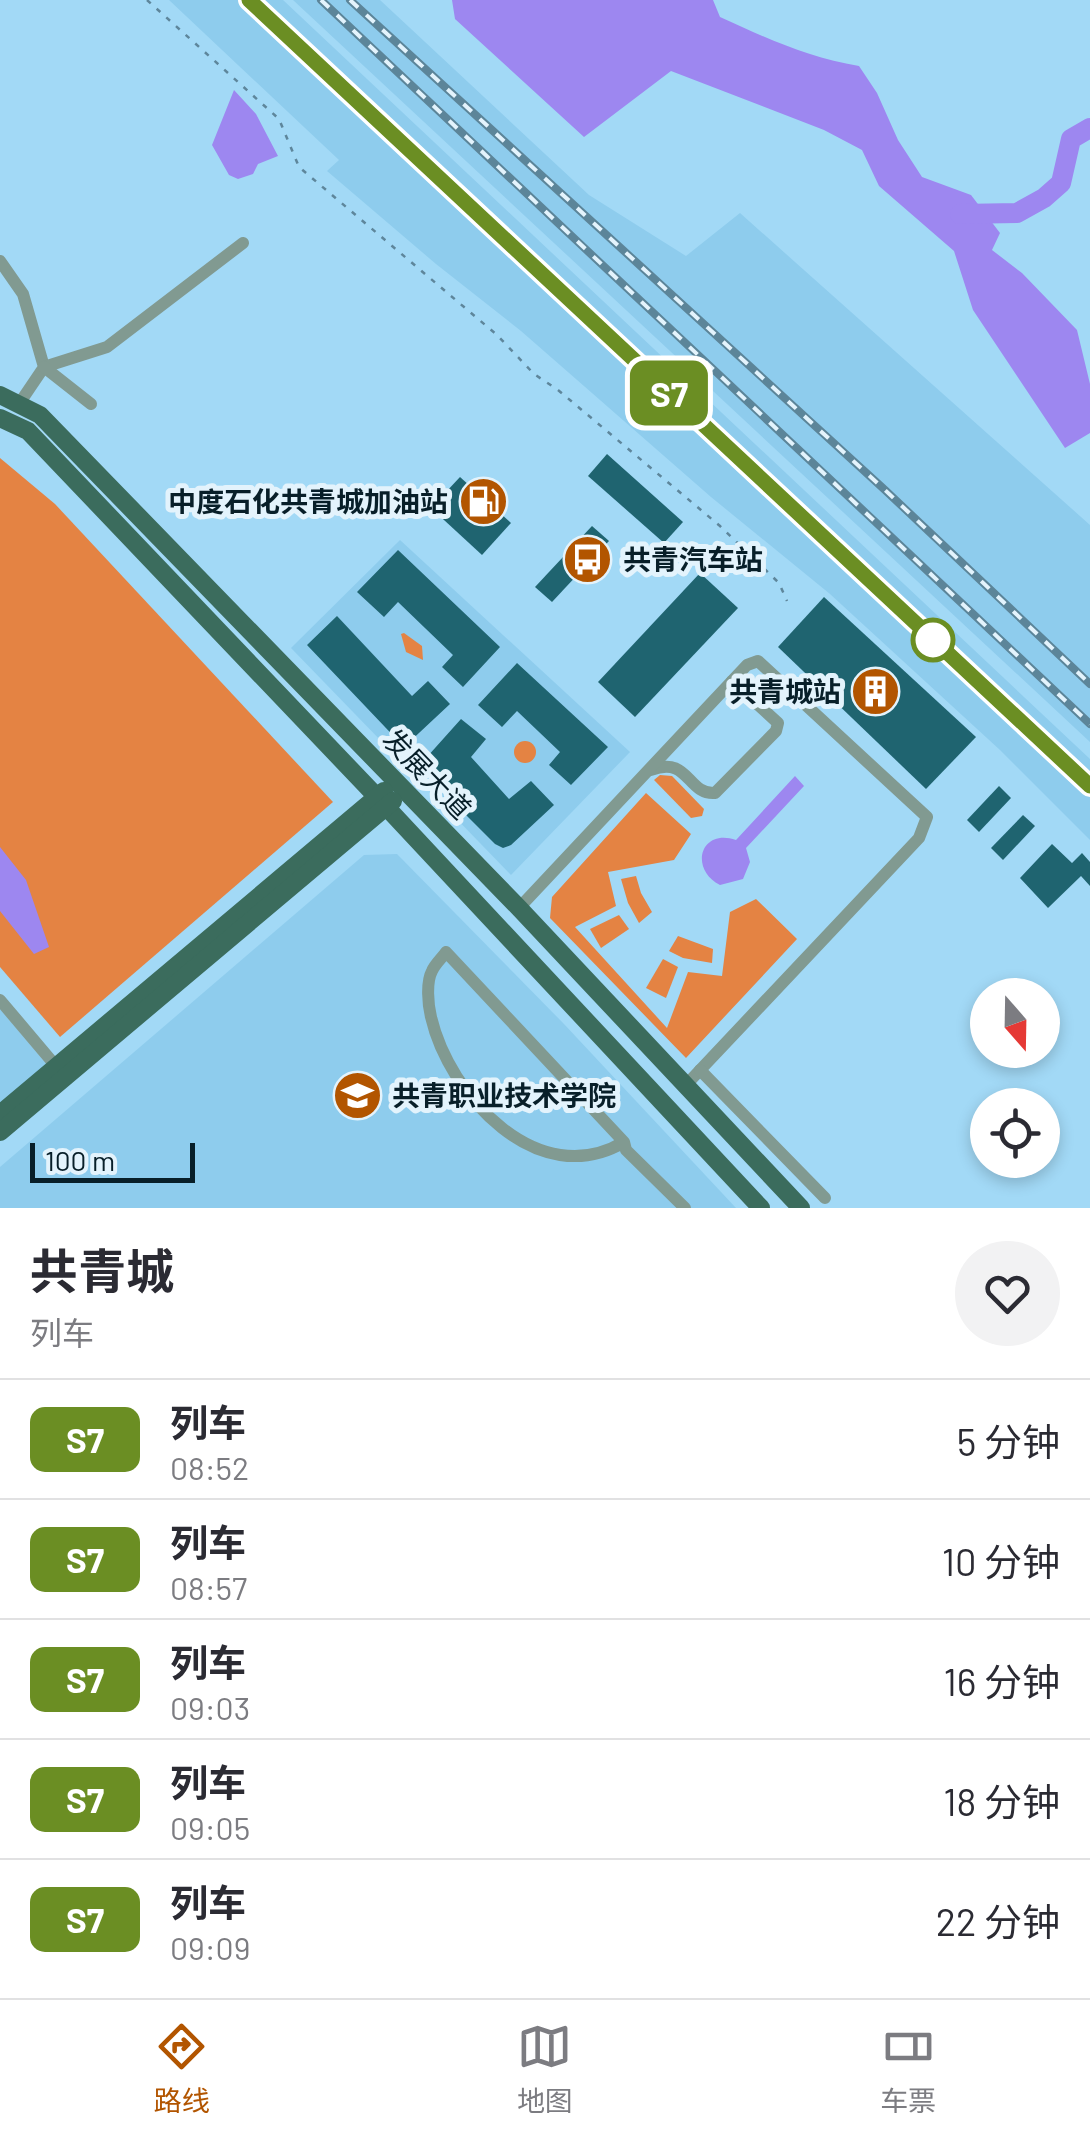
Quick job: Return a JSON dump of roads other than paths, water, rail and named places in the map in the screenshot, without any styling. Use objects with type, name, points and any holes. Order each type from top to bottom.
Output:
[{"type":"main road","name":"发展大道","points":[[0,395],[40,414],[519,908],[802,1208]]},
{"type":"main road","name":"发展大道","points":[[0,418],[28,431],[761,1208]]},
{"type":"main road","points":[[0,1132],[61,1072],[400,786]]},
{"type":"main road","points":[[0,1114],[61,1072]]},
{"type":"street","points":[[18,404],[44,367],[107,347],[243,243]]},
{"type":"street","points":[[0,261],[22,294],[44,367],[90,404]]},
{"type":"street","points":[[519,908],[747,664],[758,661],[926,817],[919,838],[686,1085]]},
{"type":"street","points":[[646,772],[672,766],[681,769],[709,794],[723,787],[776,731],[778,724],[732,681]]},
{"type":"street","points":[[624,1142],[608,1152],[567,1156],[526,1144],[500,1127],[476,1103],[437,1044],[429,1008],[430,973],[446,952],[624,1142],[626,1150],[685,1208]]},
{"type":"street","points":[[0,1000],[61,1072]]},
{"type":"street","points":[[700,1070],[826,1198]]},
{"type":"waterway","points":[[960,214],[1017,213],[1044,198],[1061,183],[1071,139],[1090,128]]},
{"type":"railway","points":[[249,0],[1090,786]]},
{"type":"railway","points":[[321,0],[1090,724]]},
{"type":"railway","points":[[350,0],[885,490],[1090,684]]},
{"type":"train","name":"S7","points":[[249,0],[1090,786]]},
{"type":"place","name":"中度石化共青城加油站","points":[[483,502]]},
{"type":"place","name":"共青汽车站","points":[[588,560]]},
{"type":"place","name":"共青城站","points":[[876,692]]},
{"type":"place","name":"共青职业技术学院","points":[[357,1096]]}]
